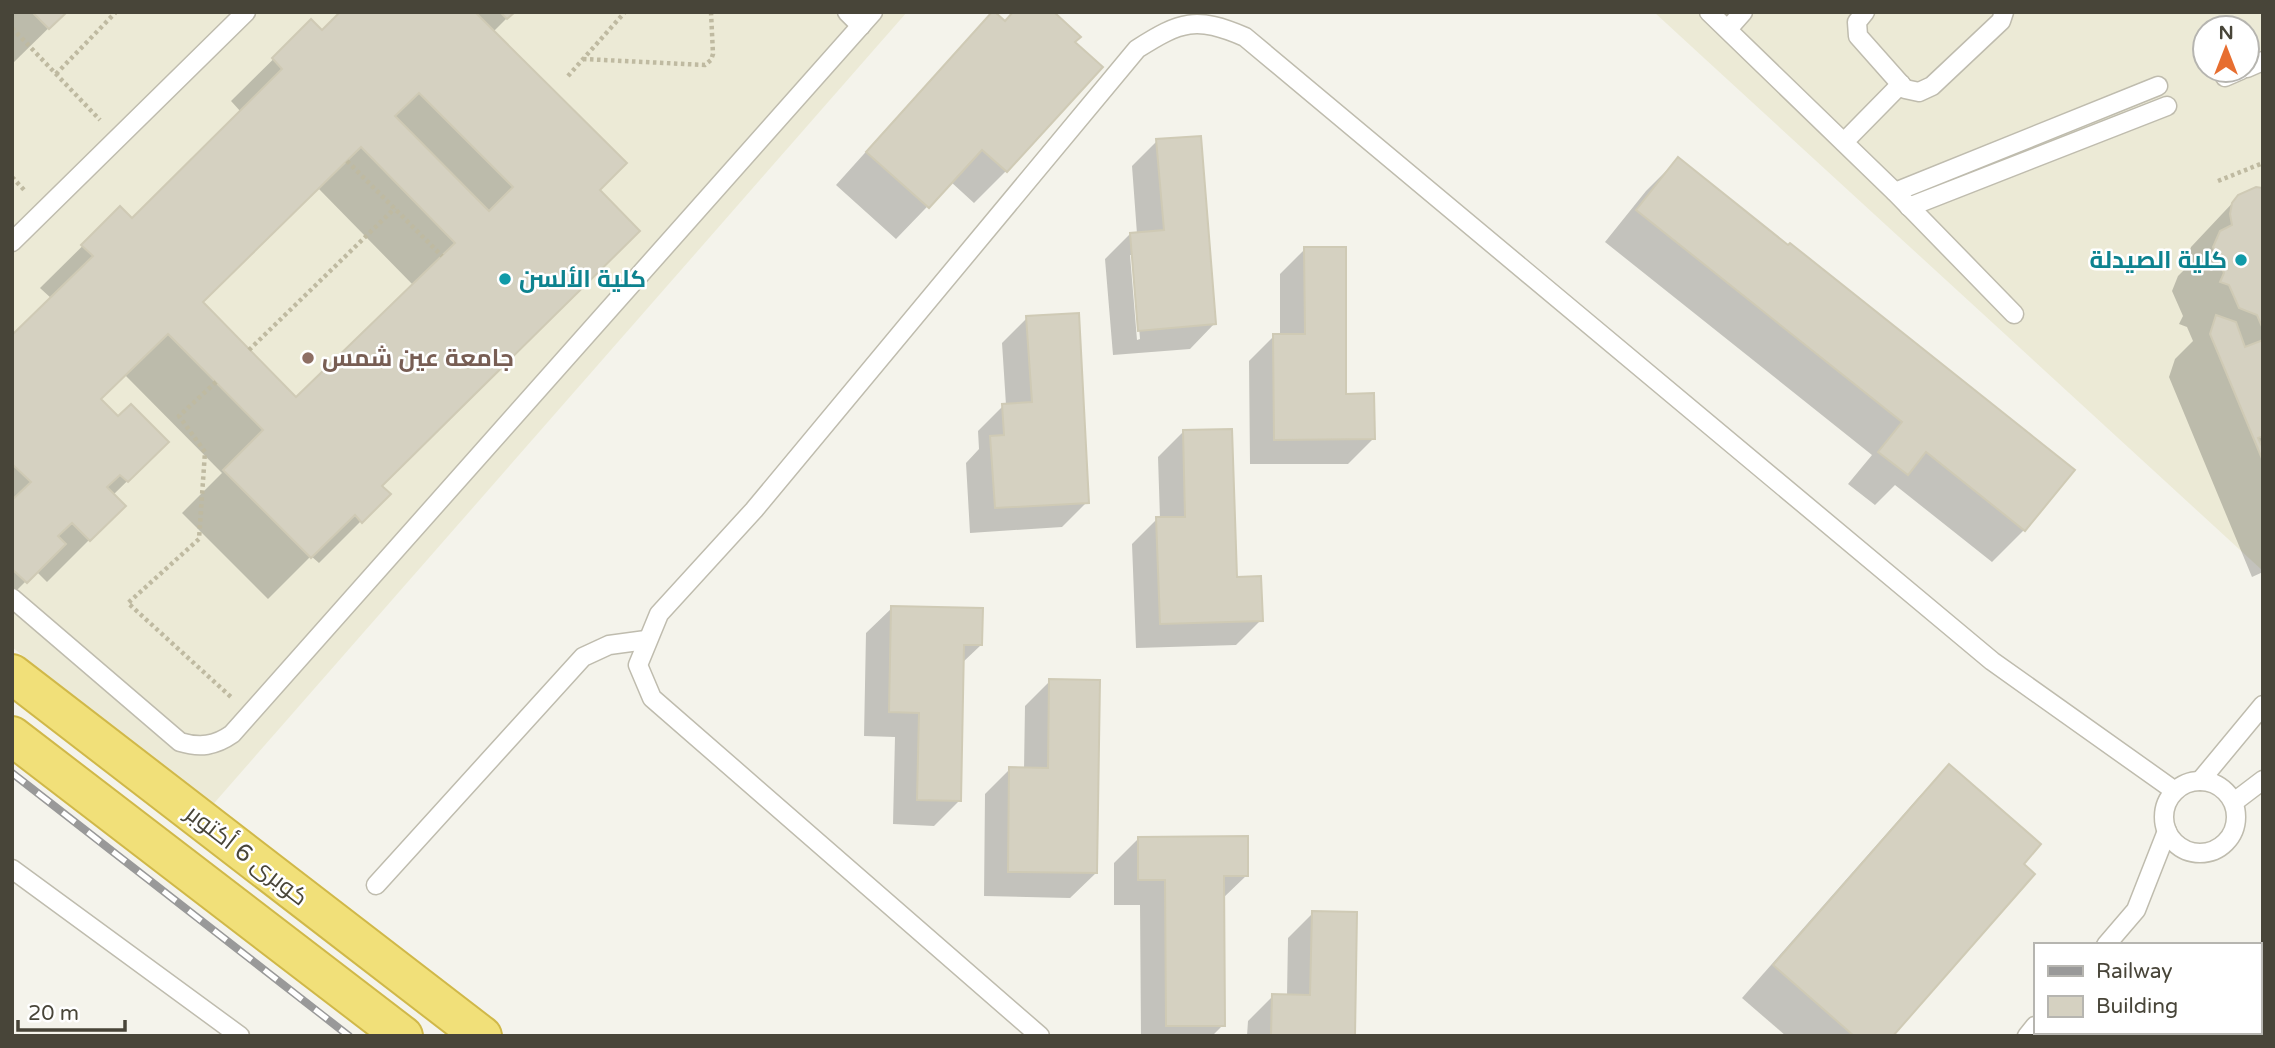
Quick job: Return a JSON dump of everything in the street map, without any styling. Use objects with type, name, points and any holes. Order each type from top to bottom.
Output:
[{"type":"highway","name":"كوبرى 6 أكتوبر","points":[[12,674],[482,1036]]},
{"type":"highway","name":"كوبرى 6 أكتوبر","points":[[12,736],[403,1036]]},
{"type":"lane","points":[[12,242],[246,12]]},
{"type":"lane","points":[[12,598],[180,742],[193,746],[220,742],[232,734],[867,19],[847,12]]},
{"type":"lane","points":[[1709,12],[1895,192],[2014,314]]},
{"type":"lane","points":[[1728,29],[1743,12]]},
{"type":"lane","points":[[1865,12],[1857,22],[1858,36],[1905,89],[1919,92],[1932,86],[2001,21],[2004,12]]},
{"type":"lane","points":[[1040,1036],[652,698],[638,665],[646,640],[659,614],[754,510],[1137,49],[1166,31],[1188,24],[1217,25],[1245,37],[1992,661],[2175,791]]},
{"type":"lane","points":[[1843,142],[1900,84]]},
{"type":"lane","points":[[1895,192],[2158,86]]},
{"type":"lane","points":[[1909,207],[2166,106]]},
{"type":"lane","points":[[376,885],[583,657],[609,645],[646,640]]},
{"type":"lane","points":[[2200,780],[2263,705]]},
{"type":"lane","points":[[2200,780],[2214,783],[2226,791],[2234,802],[2237,817],[2234,830],[2226,842],[2214,850],[2200,853],[2175,843],[2167,831],[2164,817],[2166,803],[2175,791],[2186,783],[2200,780]]},
{"type":"lane","points":[[2234,802],[2263,780]]},
{"type":"lane","points":[[2108,943],[2136,911],[2167,831]]},
{"type":"lane","points":[[12,869],[240,1036]]},
{"type":"path","points":[[56,74],[116,12]]},
{"type":"path","points":[[568,76],[625,12]]},
{"type":"path","points":[[583,59],[705,65],[713,54],[711,12]]},
{"type":"path","points":[[12,28],[117,139]]},
{"type":"path","points":[[348,161],[442,256]]},
{"type":"path","points":[[2218,181],[2263,163]]},
{"type":"path","points":[[249,349],[395,208]]},
{"type":"path","points":[[215,382],[179,416],[205,452],[199,539],[128,603],[250,714]]},
{"type":"shaded area","name":"جامعة عين شمس","points":[[12,12],[907,12],[209,809],[12,647]]},
{"type":"shaded area","points":[[1654,12],[2263,12],[2263,571]]},
{"type":"building","points":[[32,12],[67,12],[49,29]]},
{"type":"building","name":"كلية الألسن","points":[[340,12],[479,12],[477,14],[627,163],[600,190],[640,231],[382,486],[391,494],[362,523],[355,515],[311,558],[223,470],[263,430],[168,334],[101,399],[118,416],[131,404],[169,442],[128,482],[120,475],[107,487],[126,506],[90,541],[72,523],[58,536],[66,544],[27,583],[12,569],[12,500],[31,482],[12,464],[12,335],[93,256],[81,245],[120,206],[132,218],[282,69],[272,58],[311,19],[322,30]],"holes":[[[419,93],[513,187],[489,211],[395,116]],[[361,147],[455,243],[296,397],[203,302]]]},
{"type":"building","points":[[500,12],[515,12],[507,19]]},
{"type":"building","points":[[992,12],[1005,21],[1013,12],[1054,12],[1081,37],[1075,42],[1103,67],[1007,172],[982,150],[929,208],[866,152]]},
{"type":"building","points":[[1201,136],[1216,324],[1138,331],[1130,233],[1164,230],[1156,139]]},
{"type":"building","points":[[1678,157],[2075,470],[2025,531],[1926,452],[1908,475],[1878,452],[1902,422],[1636,210]]},
{"type":"building","name":"كلية الصيدلة","points":[[2256,187],[2263,188],[2263,329],[2257,315],[2239,308],[2229,285],[2220,282],[2224,273],[2213,247],[2220,231],[2232,225],[2232,203],[2238,195]]},
{"type":"building","points":[[1304,247],[1346,247],[1346,394],[1374,393],[1375,439],[1274,440],[1273,334],[1305,334]]},
{"type":"building","points":[[1079,313],[1089,503],[995,508],[990,436],[1004,435],[1002,404],[1032,402],[1026,316]]},
{"type":"building","name":"كلية الصيدلة","points":[[2216,315],[2236,322],[2245,347],[2263,340],[2263,436],[2258,438],[2263,448],[2263,461],[2210,334]]},
{"type":"building","points":[[1232,429],[1237,577],[1261,576],[1263,621],[1160,624],[1156,517],[1185,517],[1183,430]]},
{"type":"building","points":[[891,606],[983,608],[982,645],[964,645],[961,801],[917,800],[919,713],[889,712]]},
{"type":"building","points":[[1049,679],[1100,680],[1097,873],[1008,872],[1009,767],[1048,768]]},
{"type":"building","points":[[1949,764],[2041,844],[2024,864],[2035,874],[1893,1036],[1854,1036],[1773,965]]},
{"type":"building","points":[[1248,836],[1248,876],[1224,876],[1225,1026],[1166,1026],[1165,880],[1138,880],[1138,837]]},
{"type":"building","points":[[1312,911],[1357,912],[1355,1036],[1271,1036],[1272,994],[1310,995]]},
{"type":"railway","points":[[12,773],[349,1036]]},
{"type":"place","name":"كلية الصيدلة","points":[[2241,260]]},
{"type":"place","name":"كلية الألسن","points":[[505,279]]},
{"type":"place","name":"جامعة عين شمس","points":[[308,358]]}]
